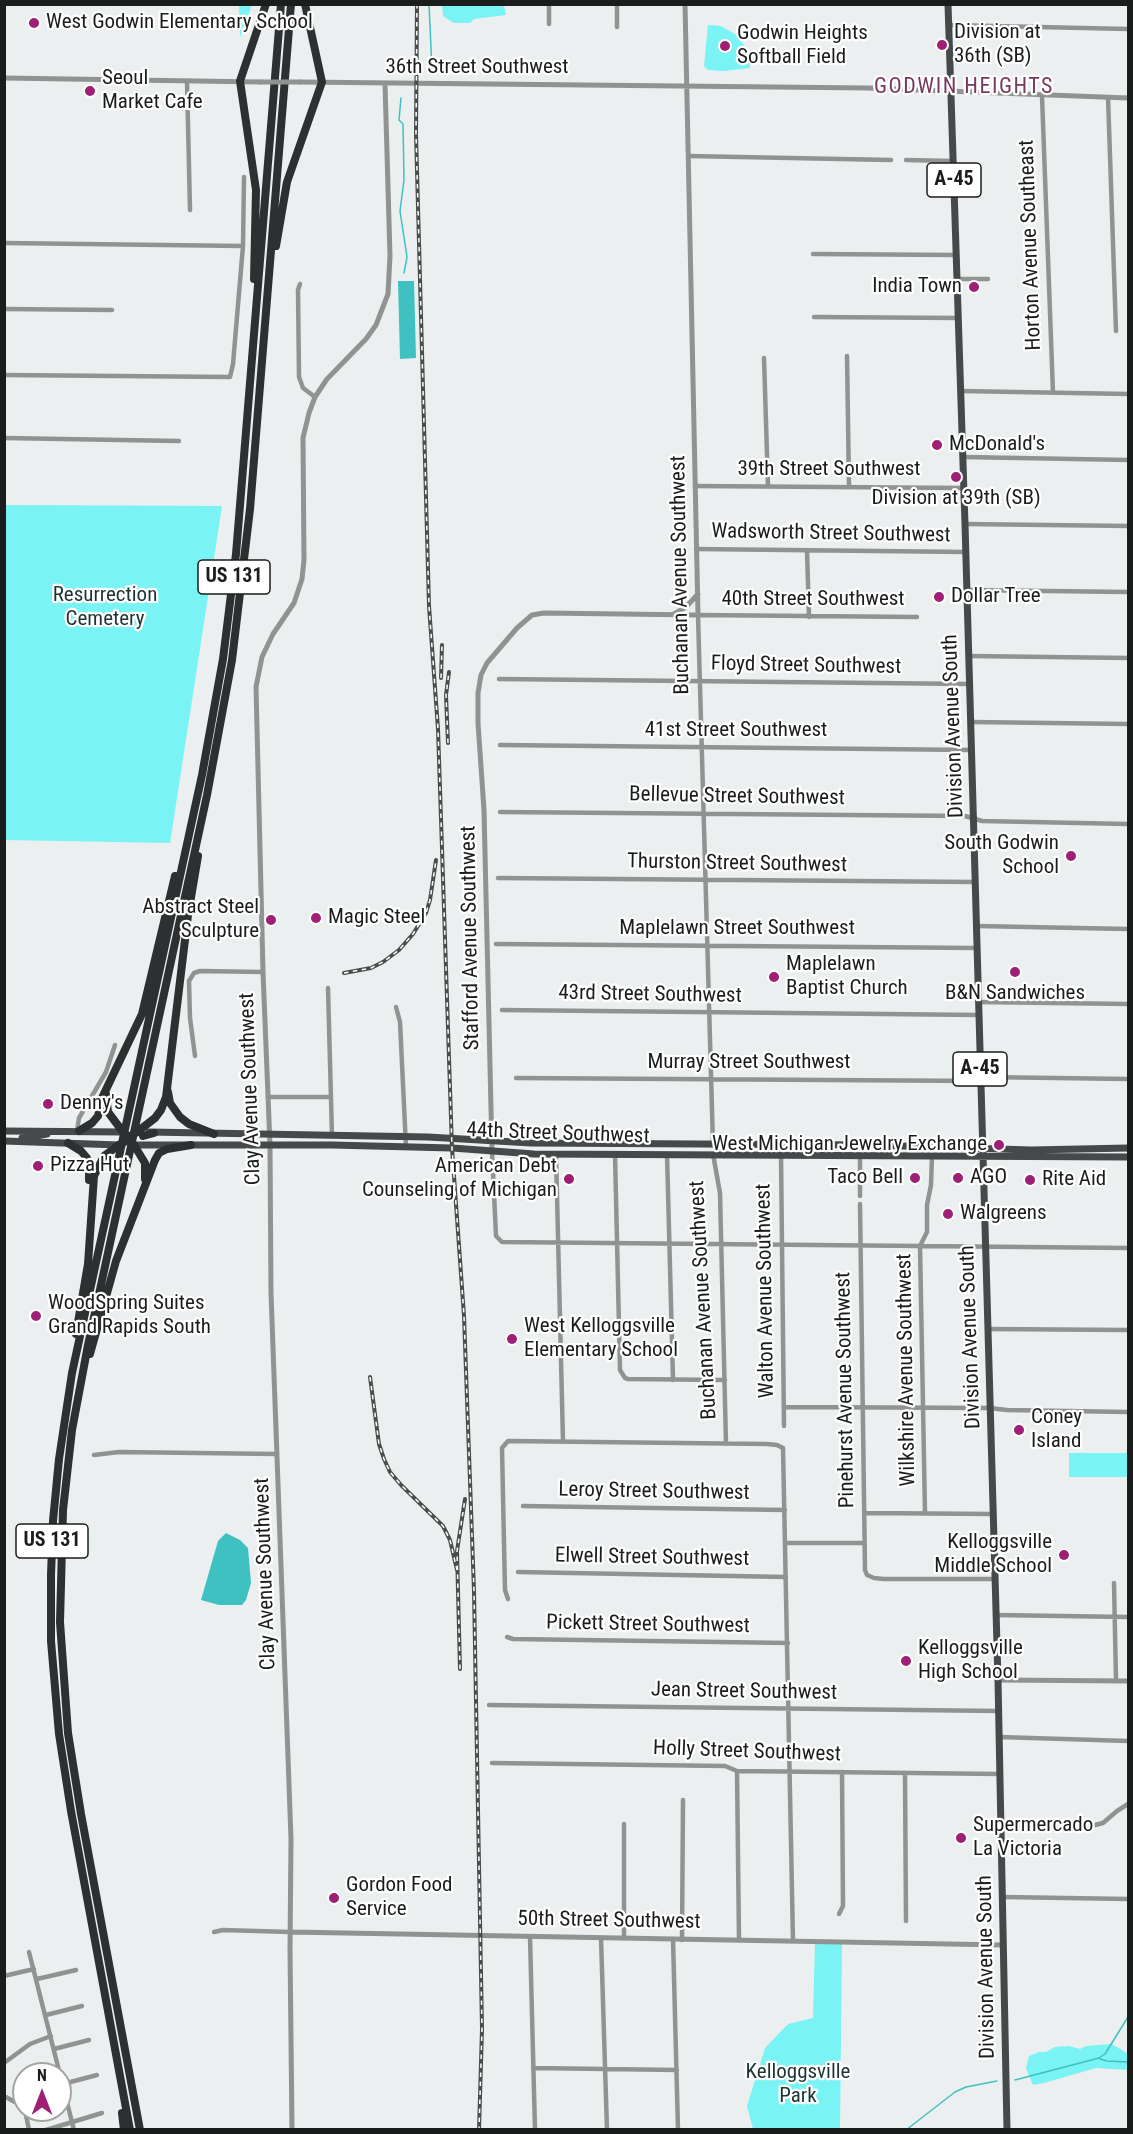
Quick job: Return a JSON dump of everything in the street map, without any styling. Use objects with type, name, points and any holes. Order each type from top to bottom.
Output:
[{"type":"highway","points":[[256,322],[256,190],[240,81],[266,4]]},
{"type":"highway","name":"US 131","points":[[130,2130],[63,1763],[53,1670],[52,1540],[63,1428],[78,1344],[190,828],[216,698],[231,601],[281,4]]},
{"type":"highway","name":"US 131","points":[[141,2130],[76,1786],[64,1695],[60,1622],[60,1561],[67,1472],[77,1399],[207,795],[224,709],[241,598],[291,4]]},
{"type":"highway","points":[[267,304],[285,188],[322,82],[305,4]]},
{"type":"highway","points":[[90,1208],[96,1170],[104,1156],[155,1119],[161,1110],[168,1080],[188,915],[207,795]]},
{"type":"highway","points":[[78,1131],[92,1123],[98,1116],[102,1098],[142,1014],[170,893],[190,828]]},
{"type":"highway","points":[[168,1080],[169,1100],[176,1113],[189,1124],[214,1134]]},
{"type":"highway","points":[[106,1092],[108,1112],[132,1137],[145,1163],[146,1171],[140,1197]]},
{"type":"highway","points":[[132,1137],[154,1133]]},
{"type":"highway","points":[[63,1428],[88,1257],[90,1208],[88,1161],[83,1153],[68,1143]]},
{"type":"highway","points":[[77,1399],[111,1278],[140,1197],[159,1153],[171,1147],[191,1145]]},
{"type":"highway","points":[[114,2046],[124,2130]]},
{"type":"main road","name":"Division Avenue South","points":[[948,4],[998,1680],[1007,2130]]},
{"type":"main road","name":"44th Street Southwest","points":[[4,1131],[78,1131],[191,1145],[406,1147],[556,1154],[1128,1157]]},
{"type":"main road","points":[[4,1139],[15,1131]]},
{"type":"main road","points":[[15,1141],[54,1131]]},
{"type":"main road","name":"44th Street Southwest","points":[[154,1133],[405,1136],[531,1143],[872,1145],[1031,1150],[1128,1148]]},
{"type":"main road","points":[[4,1139],[115,1146]]},
{"type":"main road","points":[[636,1154],[639,1149],[659,1144]]},
{"type":"main road","points":[[807,1155],[815,1152],[820,1145]]},
{"type":"main road","points":[[833,1156],[840,1145]]},
{"type":"main road","points":[[860,1156],[872,1145]]},
{"type":"street","points":[[549,4],[549,24]]},
{"type":"street","points":[[616,4],[617,27]]},
{"type":"street","name":"Buchanan Avenue Southwest","points":[[685,4],[696,549],[712,1144]]},
{"type":"street","points":[[948,25],[1128,29]]},
{"type":"street","name":"36th Street Southwest","points":[[4,78],[950,90],[1042,96],[1128,98]]},
{"type":"street","points":[[187,81],[190,210]]},
{"type":"street","name":"Clay Avenue Southwest","points":[[292,2130],[290,1772],[271,1293],[270,1145],[256,687],[262,657],[273,634],[294,603],[302,579],[304,560],[303,438],[307,418],[315,397],[332,373],[366,339],[376,325],[387,294],[390,256],[385,84]]},
{"type":"street","name":"Horton Avenue Southeast","points":[[1042,96],[1053,393]]},
{"type":"street","points":[[1108,97],[1116,331]]},
{"type":"street","points":[[689,156],[891,160]]},
{"type":"street","points":[[906,160],[953,161]]},
{"type":"street","points":[[4,375],[230,377],[243,246],[244,177]]},
{"type":"street","points":[[4,243],[243,246]]},
{"type":"street","points":[[813,254],[956,255]]},
{"type":"street","points":[[957,279],[988,279]]},
{"type":"street","points":[[300,284],[298,290],[299,377],[303,388],[315,397]]},
{"type":"street","points":[[4,309],[112,310]]},
{"type":"street","points":[[814,317],[959,318]]},
{"type":"street","points":[[847,356],[849,487]]},
{"type":"street","points":[[764,358],[768,486]]},
{"type":"street","points":[[961,391],[1128,394]]},
{"type":"street","points":[[4,438],[179,441]]},
{"type":"street","points":[[963,457],[1128,460]]},
{"type":"street","name":"39th Street Southwest","points":[[695,486],[964,488]]},
{"type":"street","points":[[965,524],[1128,526]]},
{"type":"street","name":"Wadsworth Street Southwest","points":[[696,549],[966,552]]},
{"type":"street","points":[[807,550],[809,617]]},
{"type":"street","points":[[967,590],[1128,592]]},
{"type":"street","points":[[672,615],[686,607],[698,594]]},
{"type":"street","name":"40th Street Southwest","points":[[504,643],[523,621],[538,613],[917,617]]},
{"type":"street","name":"Stafford Avenue Southwest","points":[[504,643],[483,669],[478,693],[484,810],[496,1236],[502,1242],[511,1244],[557,1244]]},
{"type":"street","points":[[969,656],[1128,658]]},
{"type":"street","name":"Floyd Street Southwest","points":[[499,679],[970,684]]},
{"type":"street","points":[[971,722],[1128,724]]},
{"type":"street","name":"41st Street Southwest","points":[[500,745],[971,750]]},
{"type":"street","name":"Bellevue Street Southwest","points":[[500,812],[965,816],[993,822],[1128,824]]},
{"type":"street","name":"Thurston Street Southwest","points":[[498,878],[975,882]]},
{"type":"street","points":[[976,926],[1128,929]]},
{"type":"street","name":"Maplelawn Street Southwest","points":[[496,944],[977,948]]},
{"type":"street","points":[[195,1056],[190,1018],[189,981],[194,973],[200,971],[263,972]]},
{"type":"street","points":[[328,988],[332,1136]]},
{"type":"street","points":[[978,1002],[1128,1004]]},
{"type":"street","points":[[396,1007],[400,1022],[406,1147]]},
{"type":"street","name":"43rd Street Southwest","points":[[502,1010],[979,1015]]},
{"type":"street","points":[[78,1131],[79,1118],[106,1072],[115,1045]]},
{"type":"street","name":"Murray Street Southwest","points":[[516,1078],[1128,1079]]},
{"type":"street","points":[[268,1097],[331,1097]]},
{"type":"street","points":[[556,1154],[563,1442]]},
{"type":"street","points":[[615,1154],[620,1364],[623,1376],[628,1379],[725,1380]]},
{"type":"street","points":[[667,1154],[673,1380]]},
{"type":"street","name":"Buchanan Avenue Southwest","points":[[713,1154],[720,1193],[726,1444]]},
{"type":"street","name":"Walton Avenue Southwest","points":[[781,1155],[784,1426]]},
{"type":"street","points":[[860,1156],[860,1196]]},
{"type":"street","name":"Wilkshire Avenue Southwest","points":[[925,1513],[920,1246],[927,1232],[932,1156]]},
{"type":"street","name":"Pinehurst Avenue Southwest","points":[[860,1204],[864,1570],[867,1575],[884,1579],[994,1579]]},
{"type":"street","points":[[557,1244],[1128,1248]]},
{"type":"street","points":[[988,1329],[1128,1330]]},
{"type":"street","points":[[784,1407],[862,1406],[1128,1412]]},
{"type":"street","points":[[508,1599],[502,1448],[508,1441],[774,1444],[784,1450],[793,1941]]},
{"type":"street","points":[[94,1455],[119,1452],[277,1454]]},
{"type":"street","name":"Leroy Street Southwest","points":[[523,1506],[785,1510]]},
{"type":"street","points":[[865,1513],[993,1514]]},
{"type":"street","points":[[785,1543],[864,1543]]},
{"type":"street","name":"Elwell Street Southwest","points":[[518,1572],[786,1577]]},
{"type":"street","points":[[1114,1583],[1116,1680]]},
{"type":"street","points":[[995,1615],[1128,1617]]},
{"type":"street","name":"Pickett Street Southwest","points":[[507,1637],[513,1639],[788,1643]]},
{"type":"street","points":[[998,1680],[1128,1681]]},
{"type":"street","name":"Jean Street Southwest","points":[[489,1705],[998,1711]]},
{"type":"street","points":[[999,1737],[1128,1741]]},
{"type":"street","name":"Holly Street Southwest","points":[[492,1763],[725,1766],[737,1771],[1000,1774]]},
{"type":"street","points":[[737,1771],[739,1940]]},
{"type":"street","points":[[839,1914],[843,1906],[842,1772]]},
{"type":"street","points":[[905,1773],[906,1922]]},
{"type":"street","points":[[682,1940],[683,1800]]},
{"type":"street","points":[[1001,1825],[1087,1827],[1103,1823],[1128,1804]]},
{"type":"street","points":[[624,1824],[624,1938]]},
{"type":"street","points":[[1003,1897],[1128,1899]]},
{"type":"street","name":"50th Street Southwest","points":[[214,1932],[223,1930],[1004,1945]]},
{"type":"street","points":[[530,1936],[535,2130]]},
{"type":"street","points":[[601,1938],[607,2130]]},
{"type":"street","points":[[673,1939],[678,2130]]},
{"type":"street","points":[[29,1952],[57,2062]]},
{"type":"street","points":[[4,1976],[34,1969]]},
{"type":"street","points":[[37,1979],[76,1970]]},
{"type":"street","points":[[46,2015],[82,2006]]},
{"type":"street","points":[[5,2062],[30,2044],[51,2036]]},
{"type":"street","points":[[54,2049],[89,2040]]},
{"type":"street","points":[[533,2068],[676,2070]]},
{"type":"street","points":[[72,2082],[97,2075]]},
{"type":"street","points":[[46,2130],[102,2113]]},
{"type":"street","points":[[72,2122],[74,2130]]},
{"type":"green space","points":[[239,5],[252,5],[240,37]]},
{"type":"green space","points":[[442,5],[504,5],[506,15],[474,19],[470,23],[454,23],[443,16]]},
{"type":"green space","name":"Godwin Heights Softball Field","points":[[708,25],[721,26],[738,36],[748,52],[750,68],[724,71],[708,70],[704,66]]},
{"type":"green space","name":"Resurrection Cemetery","points":[[5,505],[222,506],[170,843],[5,840]]},
{"type":"green space","points":[[1069,1453],[1128,1453],[1128,1477],[1069,1477]]},
{"type":"green space","name":"Kelloggsville Park","points":[[815,1942],[842,1942],[840,2129],[753,2129],[747,2106],[765,2048],[788,2024],[813,2018]]},
{"type":"green space","points":[[1112,2044],[1128,2054],[1128,2070],[1096,2068],[1033,2085],[1026,2068],[1029,2056],[1055,2047],[1069,2046],[1080,2049],[1086,2046]]},
{"type":"shaded area","points":[[398,281],[414,281],[416,358],[400,359]]},
{"type":"shaded area","points":[[226,1533],[240,1540],[248,1548],[251,1583],[246,1600],[242,1605],[219,1605],[201,1600],[218,1541]]},
{"type":"waterway","points":[[429,4],[432,70]]},
{"type":"waterway","points":[[401,98],[399,120],[403,124],[404,180],[400,211],[407,257],[404,273]]},
{"type":"waterway","points":[[1015,2080],[1099,2058],[1105,2054],[1128,2017]]},
{"type":"waterway","points":[[1100,2059],[1128,2062]]},
{"type":"waterway","points":[[906,2130],[955,2092],[966,2087],[997,2081]]},
{"type":"railway","points":[[417,4],[416,134],[429,606],[438,729],[452,1148],[464,1316],[474,1591],[482,2029],[479,2130]]},
{"type":"railway","points":[[441,678],[442,645]]},
{"type":"railway","points":[[448,743],[446,695],[449,672]]},
{"type":"railway","points":[[344,973],[371,968],[383,962],[399,950],[413,934],[426,913],[436,860]]},
{"type":"railway","points":[[370,1377],[379,1444],[384,1459],[390,1472],[401,1485],[443,1526],[450,1540],[457,1570]]},
{"type":"railway","points":[[460,1669],[457,1551],[465,1499]]},
{"type":"place","name":"West Godwin Elementary School","points":[[34,23]]},
{"type":"place","name":"Division at 36th (SB)","points":[[942,45]]},
{"type":"place","name":"Godwin Heights Softball Field","points":[[725,46]]},
{"type":"place","name":"Seoul Market Cafe","points":[[90,91]]},
{"type":"place","name":"India Town","points":[[974,287]]},
{"type":"place","name":"McDonald's","points":[[937,445]]},
{"type":"place","name":"Division at 39th (SB)","points":[[956,477]]},
{"type":"place","name":"Dollar Tree","points":[[939,597]]},
{"type":"place","name":"South Godwin School","points":[[1071,856]]},
{"type":"place","name":"Magic Steel","points":[[316,918]]},
{"type":"place","name":"Abstract Steel Sculpture","points":[[271,920]]},
{"type":"place","name":"B&N Sandwiches","points":[[1015,972]]},
{"type":"place","name":"Maplelawn Baptist Church","points":[[774,977]]},
{"type":"place","name":"Denny's","points":[[48,1104]]},
{"type":"place","name":"West Michigan Jewelry Exchange","points":[[999,1145]]},
{"type":"place","name":"Pizza Hut","points":[[38,1166]]},
{"type":"place","name":"Taco Bell","points":[[915,1178]]},
{"type":"place","name":"AGO","points":[[958,1178]]},
{"type":"place","name":"American Debt Counseling of Michigan","points":[[569,1179]]},
{"type":"place","name":"Rite Aid","points":[[1030,1180]]},
{"type":"place","name":"Walgreens","points":[[948,1214]]},
{"type":"place","name":"WoodSpring Suites Grand Rapids South","points":[[36,1316]]},
{"type":"place","name":"West Kelloggsville Elementary School","points":[[512,1339]]},
{"type":"place","name":"Coney Island","points":[[1019,1430]]},
{"type":"place","name":"Kelloggsville Middle School","points":[[1064,1555]]},
{"type":"place","name":"Kelloggsville High School","points":[[906,1661]]},
{"type":"place","name":"Supermercado La Victoria","points":[[961,1838]]},
{"type":"place","name":"Gordon Food Service","points":[[334,1898]]},
{"type":"district","name":"GODWIN HEIGHTS","points":[[964,87]]}]
